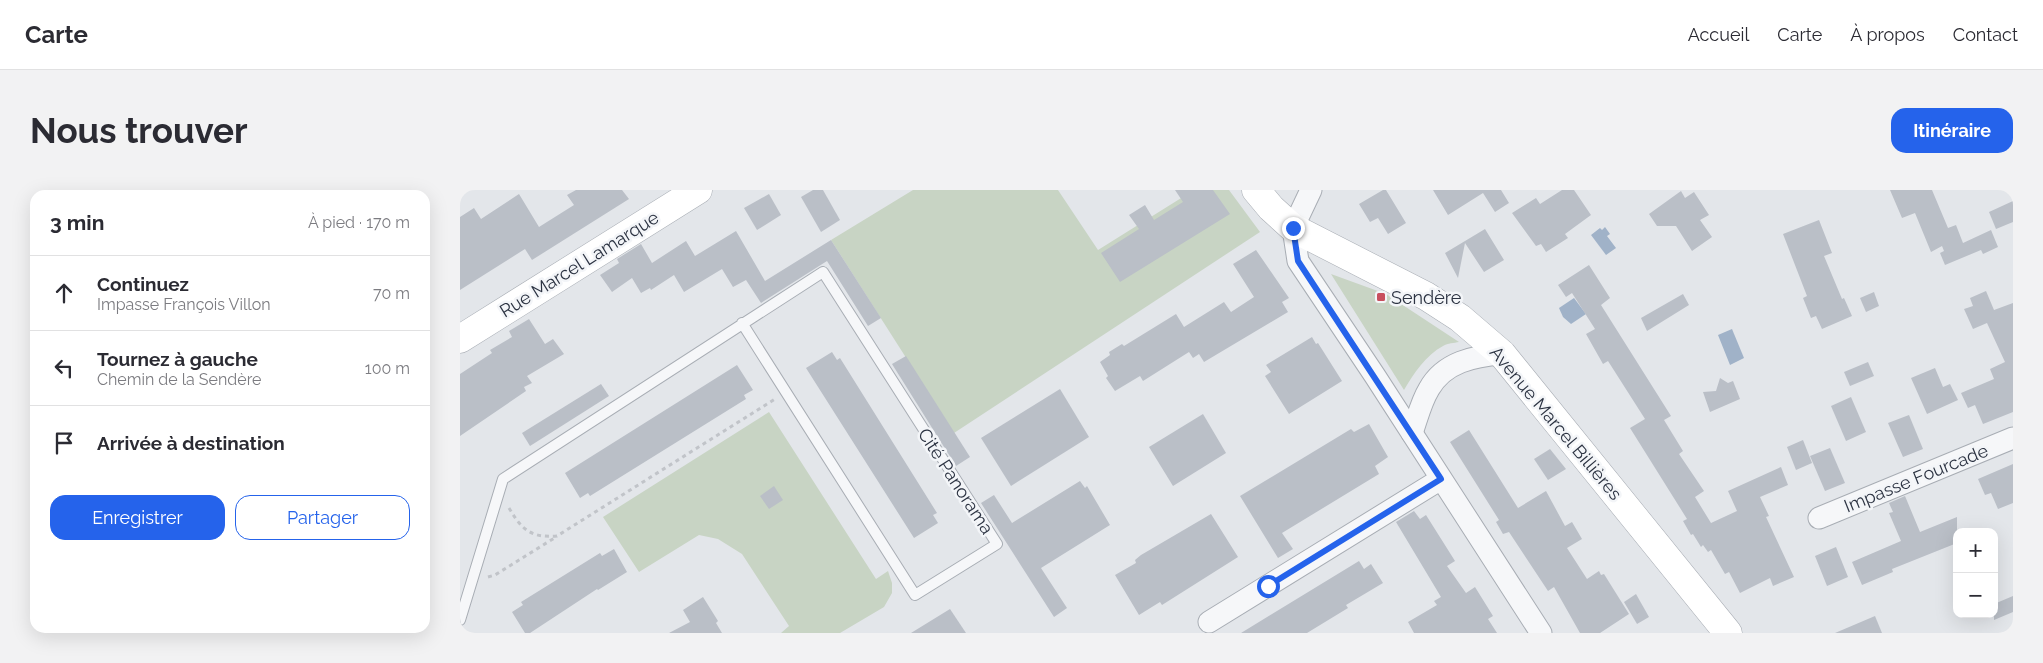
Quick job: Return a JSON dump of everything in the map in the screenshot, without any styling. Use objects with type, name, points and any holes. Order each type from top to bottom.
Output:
[{"type":"street","name":"Rue Marcel Lamarque","points":[[460,339],[698,190]]},
{"type":"street","name":"Avenue Marcel Billières","points":[[1256,190],[1271,208],[1293,228],[1426,296],[1460,318],[1502,354],[1728,633]]},
{"type":"street","points":[[1312,190],[1293,228],[1298,261],[1541,633]]},
{"type":"street","points":[[1412,433],[1429,388],[1448,368],[1475,356],[1502,354]]},
{"type":"street","name":"Impasse Fourcade","points":[[1819,518],[2013,438]]},
{"type":"street","points":[[1210,622],[1441,479]]},
{"type":"lane","name":"Cité Panorama","points":[[460,620],[503,479],[742,323],[823,272],[997,544],[915,595],[742,323]]},
{"type":"path","points":[[471,583],[495,575],[786,392]]},
{"type":"path","points":[[499,492],[514,517],[532,535],[543,537],[556,536]]},
{"type":"green space","points":[[913,190],[1058,190],[1098,250],[1194,190],[1229,190],[1260,232],[954,433],[831,240]]},
{"type":"green space","points":[[1331,274],[1386,294],[1459,342],[1445,345],[1431,354],[1416,371],[1404,390]]},
{"type":"green space","points":[[769,412],[876,579],[888,571],[892,583],[892,593],[884,607],[840,633],[781,633],[789,626],[742,554],[718,539],[699,535],[639,572],[603,517]]},
{"type":"water","points":[[1605,227],[1610,234],[1607,236],[1616,248],[1606,255],[1591,235],[1600,228],[1602,230]]},
{"type":"water","points":[[1574,298],[1586,314],[1571,324],[1563,317],[1559,308]]},
{"type":"water","points":[[1732,329],[1744,358],[1730,365],[1718,335]]},
{"type":"building","points":[[576,190],[622,190],[629,199],[532,260],[525,249],[460,290],[460,217],[474,208],[481,219],[519,194],[539,227],[574,205],[567,195]]},
{"type":"building","points":[[813,190],[823,190],[840,220],[821,232],[801,197]]},
{"type":"building","points":[[1175,190],[1213,190],[1230,214],[1120,282],[1101,253],[1139,229],[1129,215],[1145,205],[1154,220],[1183,202]]},
{"type":"building","points":[[1386,190],[1406,223],[1388,234],[1378,218],[1370,222],[1359,204]]},
{"type":"building","points":[[1433,190],[1501,190],[1509,203],[1495,212],[1483,193],[1448,215]]},
{"type":"building","points":[[1562,190],[1574,190],[1591,215],[1565,234],[1568,238],[1546,252],[1541,244],[1536,246],[1512,213],[1536,198],[1540,204]]},
{"type":"building","points":[[1890,190],[1932,190],[1948,228],[1956,225],[1963,243],[1991,230],[1998,247],[1983,254],[1981,250],[1945,265],[1940,253],[1944,251],[1942,246],[1931,252],[1915,213],[1902,218]]},
{"type":"building","points":[[1681,191],[1685,198],[1694,192],[1709,215],[1700,220],[1712,237],[1692,251],[1676,226],[1657,226],[1649,214]]},
{"type":"building","points":[[769,194],[781,215],[757,230],[744,208]]},
{"type":"building","points":[[2013,201],[2013,222],[1996,229],[1989,212]]},
{"type":"building","points":[[1819,220],[1832,253],[1824,256],[1842,299],[1844,298],[1852,316],[1822,329],[1816,316],[1811,318],[1803,298],[1807,296],[1783,234]]},
{"type":"building","points":[[1485,229],[1504,260],[1484,272],[1465,243],[1458,278],[1445,253]]},
{"type":"building","points":[[736,231],[765,281],[831,240],[881,318],[868,326],[827,261],[761,303],[746,280],[733,287],[722,269],[684,292],[674,275],[651,290],[650,288],[641,293],[632,278],[612,292],[600,275],[619,263],[617,259],[641,244],[652,263],[686,241],[695,256]]},
{"type":"building","points":[[1256,250],[1289,298],[1282,302],[1288,312],[1204,362],[1199,354],[1193,358],[1189,352],[1143,381],[1140,376],[1115,391],[1106,378],[1108,376],[1100,362],[1110,355],[1109,352],[1122,344],[1124,346],[1176,314],[1184,327],[1224,302],[1231,312],[1254,297],[1233,264]]},
{"type":"building","points":[[1589,265],[1610,298],[1601,305],[1671,416],[1664,420],[1683,451],[1679,454],[1704,491],[1695,497],[1711,523],[1737,511],[1728,491],[1781,467],[1788,485],[1760,497],[1769,516],[1766,517],[1794,577],[1773,586],[1770,578],[1740,593],[1729,572],[1725,574],[1711,550],[1708,552],[1703,545],[1701,547],[1693,534],[1691,535],[1683,521],[1687,519],[1630,428],[1645,419],[1608,361],[1603,364],[1586,334],[1595,329],[1572,293],[1566,297],[1558,285]]},
{"type":"building","points":[[1986,291],[1994,310],[2013,303],[2013,412],[1983,424],[1975,405],[1968,408],[1961,393],[1994,379],[1990,369],[2005,362],[1987,323],[1973,329],[1964,309],[1973,306],[1970,298]]},
{"type":"building","points":[[1874,292],[1879,306],[1866,312],[1860,298]]},
{"type":"building","points":[[1683,294],[1689,305],[1647,331],[1641,318]]},
{"type":"building","points":[[529,319],[545,344],[553,339],[564,354],[527,376],[532,383],[524,387],[526,391],[460,436],[460,374],[492,353],[490,350],[512,337],[509,331]]},
{"type":"building","points":[[1312,337],[1316,344],[1318,343],[1342,381],[1289,414],[1265,376],[1271,372],[1266,365]]},
{"type":"building","points":[[832,352],[837,360],[840,358],[937,513],[933,515],[938,523],[914,538],[806,368]]},
{"type":"building","points":[[906,356],[970,457],[956,466],[892,364]]},
{"type":"building","points":[[1868,362],[1874,376],[1850,386],[1844,372]]},
{"type":"building","points":[[737,365],[753,390],[744,395],[746,399],[590,496],[588,493],[580,498],[565,473]]},
{"type":"building","points":[[1935,368],[1943,387],[1950,384],[1958,400],[1927,414],[1911,378]]},
{"type":"building","points":[[1720,378],[1728,383],[1733,381],[1740,399],[1710,412],[1703,392],[1716,391]]},
{"type":"building","points":[[601,384],[609,396],[530,446],[522,433]]},
{"type":"building","points":[[1060,389],[1089,437],[1011,486],[981,438]]},
{"type":"building","points":[[1851,397],[1866,432],[1846,441],[1831,406]]},
{"type":"building","points":[[1203,414],[1226,453],[1173,486],[1149,447]]},
{"type":"building","points":[[1909,415],[1923,449],[1903,457],[1888,423]]},
{"type":"building","points":[[1369,424],[1388,457],[1375,466],[1379,474],[1282,533],[1293,549],[1278,558],[1240,496],[1351,429],[1354,432]]},
{"type":"building","points":[[1469,430],[1518,508],[1546,491],[1565,526],[1572,522],[1582,539],[1567,548],[1587,579],[1599,571],[1601,575],[1604,574],[1629,614],[1600,633],[1580,633],[1554,587],[1548,591],[1509,532],[1503,534],[1496,522],[1499,520],[1450,442]]},
{"type":"building","points":[[1803,440],[1812,463],[1796,470],[1787,447]]},
{"type":"building","points":[[1830,448],[1845,483],[1825,491],[1810,456]]},
{"type":"building","points":[[1550,449],[1566,469],[1548,480],[1534,459]]},
{"type":"building","points":[[2013,464],[2013,503],[1998,509],[1991,493],[1985,495],[1978,479]]},
{"type":"building","points":[[1080,481],[1085,488],[1087,486],[1110,525],[1041,568],[1067,608],[1054,617],[981,503],[994,495],[1012,523]]},
{"type":"building","points":[[774,486],[783,500],[769,509],[760,496]]},
{"type":"building","points":[[1905,496],[1920,532],[1957,517],[1957,528],[1953,528],[1953,545],[1892,569],[1893,572],[1862,585],[1852,562],[1901,541],[1889,513],[1893,512],[1889,503]]},
{"type":"building","points":[[1414,511],[1420,519],[1426,515],[1455,561],[1447,566],[1466,593],[1475,587],[1493,616],[1488,619],[1497,633],[1414,633],[1408,622],[1437,605],[1434,601],[1441,597],[1396,522]]},
{"type":"building","points":[[1211,514],[1238,557],[1162,605],[1160,602],[1139,615],[1115,575],[1136,563],[1135,560],[1141,555]]},
{"type":"building","points":[[1836,547],[1848,577],[1827,586],[1815,556]]},
{"type":"building","points":[[614,549],[627,572],[597,589],[530,633],[525,633],[512,612],[523,605],[521,602],[600,553],[602,556]]},
{"type":"building","points":[[1359,561],[1364,569],[1371,564],[1383,583],[1346,605],[1348,608],[1307,633],[1241,633]]},
{"type":"building","points":[[1636,594],[1649,617],[1637,624],[1624,602]]},
{"type":"building","points":[[2013,596],[2013,612],[1994,620],[1994,618],[1998,618],[1998,602]]},
{"type":"building","points":[[703,597],[718,621],[716,623],[722,633],[669,633],[690,622],[683,610]]},
{"type":"building","points":[[950,609],[966,633],[911,633]]},
{"type":"building","points":[[1875,616],[1882,633],[1835,633]]},
{"type":"place","name":"Sendère","points":[[1381,297]]},
{"type":"route","points":[[1268,586],[1441,479],[1298,261],[1293,228]]}]
